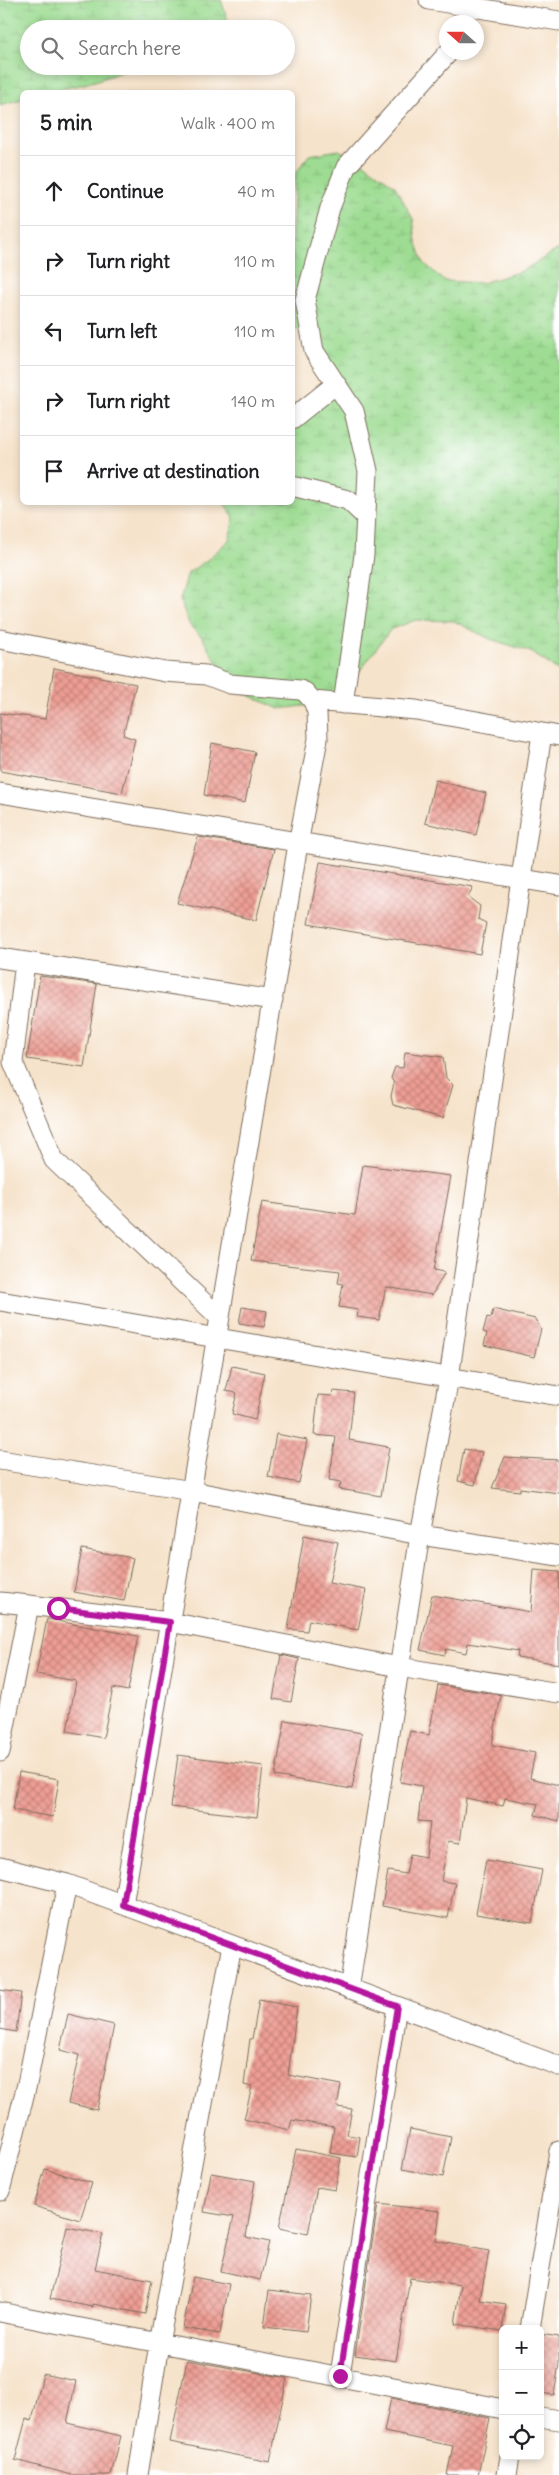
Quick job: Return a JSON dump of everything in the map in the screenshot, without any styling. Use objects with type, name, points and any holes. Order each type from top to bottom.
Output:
[{"type":"street","points":[[429,0],[479,15]]},
{"type":"street","points":[[484,16],[559,21]]},
{"type":"street","points":[[343,704],[364,555],[368,471],[354,412],[314,351],[305,300],[330,208],[346,167],[442,60]]},
{"type":"street","points":[[295,418],[336,384]]},
{"type":"street","points":[[295,487],[348,500],[365,516]]},
{"type":"street","points":[[0,639],[165,672],[206,675],[230,684],[300,690],[313,701],[317,712],[318,739],[298,844],[123,1905]]},
{"type":"street","points":[[313,701],[416,710],[551,734],[522,879],[449,1378],[420,1535],[349,1989]]},
{"type":"street","points":[[0,793],[298,844],[559,885]]},
{"type":"street","points":[[0,958],[273,1000]]},
{"type":"street","points":[[25,962],[13,1062],[54,1160],[220,1318]]},
{"type":"street","points":[[0,1301],[559,1396]]},
{"type":"street","points":[[0,1460],[192,1491],[420,1535],[559,1556]]},
{"type":"street","points":[[0,1602],[170,1622],[399,1668],[559,1693]]},
{"type":"street","points":[[0,1752],[29,1605]]},
{"type":"street","points":[[0,1867],[67,1884],[559,2066]]},
{"type":"street","points":[[0,2191],[27,2084],[67,1884]]},
{"type":"street","points":[[138,2475],[159,2344],[232,1945]]},
{"type":"street","points":[[340,2376],[397,2006]]},
{"type":"street","points":[[531,2325],[559,2151]]},
{"type":"street","points":[[0,2312],[159,2344],[340,2376],[499,2409]]},
{"type":"street","points":[[544,2418],[559,2420]]},
{"type":"street","points":[[507,2475],[509,2460]]},
{"type":"green space","points":[[0,0],[221,0],[228,20],[20,20],[20,75],[113,75],[66,88],[20,90],[20,100],[0,105]]},
{"type":"green space","points":[[339,150],[364,163],[395,186],[413,219],[416,241],[424,263],[444,281],[482,283],[522,271],[559,249],[559,671],[531,652],[490,639],[454,621],[416,620],[391,629],[347,688],[312,705],[279,709],[244,693],[216,661],[202,637],[190,626],[180,600],[188,573],[207,560],[229,540],[234,517],[225,505],[295,505],[295,405],[311,401],[323,388],[326,371],[320,347],[295,328],[296,173],[309,155]]},
{"type":"building","points":[[54,668],[136,684],[123,735],[135,739],[122,793],[0,771],[0,713],[45,719]]},
{"type":"building","points":[[212,743],[255,752],[245,803],[204,795]]},
{"type":"building","points":[[435,780],[486,793],[476,835],[425,823]]},
{"type":"building","points":[[198,837],[274,849],[256,920],[177,903]]},
{"type":"building","points":[[320,862],[473,887],[468,897],[480,906],[478,919],[486,923],[480,954],[308,924]]},
{"type":"building","points":[[40,976],[97,984],[84,1067],[27,1059]]},
{"type":"building","points":[[405,1052],[443,1057],[446,1078],[453,1085],[443,1118],[393,1105],[391,1096],[394,1083],[391,1078],[395,1067],[403,1068]]},
{"type":"building","points":[[363,1165],[451,1176],[434,1270],[445,1272],[432,1295],[386,1287],[379,1320],[357,1317],[358,1310],[339,1307],[343,1284],[338,1283],[340,1271],[251,1261],[262,1202],[355,1215]]},
{"type":"building","points":[[242,1307],[267,1311],[264,1327],[239,1323]]},
{"type":"building","points":[[493,1309],[535,1319],[541,1329],[534,1357],[484,1345],[487,1333],[483,1332],[487,1317],[491,1318]]},
{"type":"building","points":[[232,1366],[265,1373],[255,1420],[232,1414],[237,1393],[226,1391]]},
{"type":"building","points":[[333,1391],[354,1393],[349,1440],[389,1447],[381,1496],[339,1489],[341,1482],[329,1480],[336,1437],[314,1435],[318,1395],[332,1396]]},
{"type":"building","points":[[276,1434],[307,1440],[299,1483],[268,1477]]},
{"type":"building","points":[[464,1449],[482,1452],[475,1485],[458,1481]]},
{"type":"building","points":[[505,1457],[559,1460],[559,1493],[520,1488],[520,1491],[492,1488]]},
{"type":"building","points":[[304,1535],[338,1542],[329,1583],[366,1590],[358,1630],[309,1620],[307,1631],[288,1629]]},
{"type":"building","points":[[82,1549],[133,1558],[124,1601],[74,1592]]},
{"type":"building","points":[[534,1570],[559,1572],[559,1664],[517,1657],[518,1651],[468,1643],[466,1653],[446,1649],[445,1655],[420,1650],[432,1595],[531,1612]]},
{"type":"building","points":[[47,1619],[138,1636],[128,1691],[113,1688],[103,1738],[67,1731],[76,1681],[36,1674]]},
{"type":"building","points":[[281,1655],[299,1659],[291,1702],[273,1699]]},
{"type":"building","points":[[438,1685],[501,1695],[492,1745],[535,1753],[530,1778],[559,1785],[559,1821],[535,1815],[538,1804],[505,1798],[503,1806],[466,1798],[460,1843],[448,1841],[441,1881],[455,1883],[448,1918],[382,1906],[388,1871],[406,1874],[410,1854],[426,1857],[430,1822],[418,1821],[422,1786],[400,1782],[410,1731],[429,1735]]},
{"type":"building","points":[[285,1720],[362,1733],[352,1789],[275,1776]]},
{"type":"building","points":[[178,1755],[263,1766],[257,1817],[171,1807]]},
{"type":"building","points":[[19,1772],[59,1779],[53,1817],[13,1810]]},
{"type":"building","points":[[486,1860],[542,1870],[532,1923],[476,1914]]},
{"type":"building","points":[[0,1990],[21,1993],[16,2032],[0,2029]]},
{"type":"building","points":[[259,2000],[297,2007],[288,2075],[341,2085],[337,2107],[352,2109],[347,2135],[360,2137],[357,2157],[330,2153],[334,2127],[292,2120],[289,2130],[244,2119],[252,2087],[244,2085],[250,2039],[252,2039]]},
{"type":"building","points":[[68,2014],[114,2025],[97,2110],[68,2103],[79,2055],[60,2050]]},
{"type":"building","points":[[410,2129],[451,2137],[443,2177],[402,2169]]},
{"type":"building","points":[[296,2149],[341,2158],[335,2190],[317,2187],[308,2234],[279,2228]]},
{"type":"building","points":[[45,2169],[92,2183],[80,2220],[34,2206]]},
{"type":"building","points":[[211,2173],[255,2181],[246,2237],[269,2242],[260,2280],[221,2271],[234,2217],[204,2212]]},
{"type":"building","points":[[378,2204],[440,2211],[436,2241],[489,2251],[480,2300],[506,2304],[503,2325],[499,2325],[499,2331],[455,2324],[461,2285],[410,2278],[396,2361],[355,2355]]},
{"type":"building","points":[[67,2227],[103,2234],[95,2269],[152,2280],[145,2314],[93,2304],[93,2307],[50,2299]]},
{"type":"building","points":[[193,2277],[229,2284],[220,2334],[183,2328]]},
{"type":"building","points":[[269,2290],[311,2295],[306,2332],[264,2327]]},
{"type":"building","points":[[544,2335],[559,2337],[559,2364],[554,2395],[544,2394]]},
{"type":"building","points":[[187,2360],[287,2378],[270,2462],[170,2442]]},
{"type":"building","points":[[43,2374],[76,2381],[67,2423],[121,2436],[111,2475],[72,2475],[15,2460],[26,2419],[32,2421]]},
{"type":"building","points":[[391,2398],[490,2418],[478,2475],[447,2475],[453,2446],[384,2432]]},
{"type":"route","points":[[58,1608],[170,1622],[123,1905],[397,2006],[340,2376]]}]
